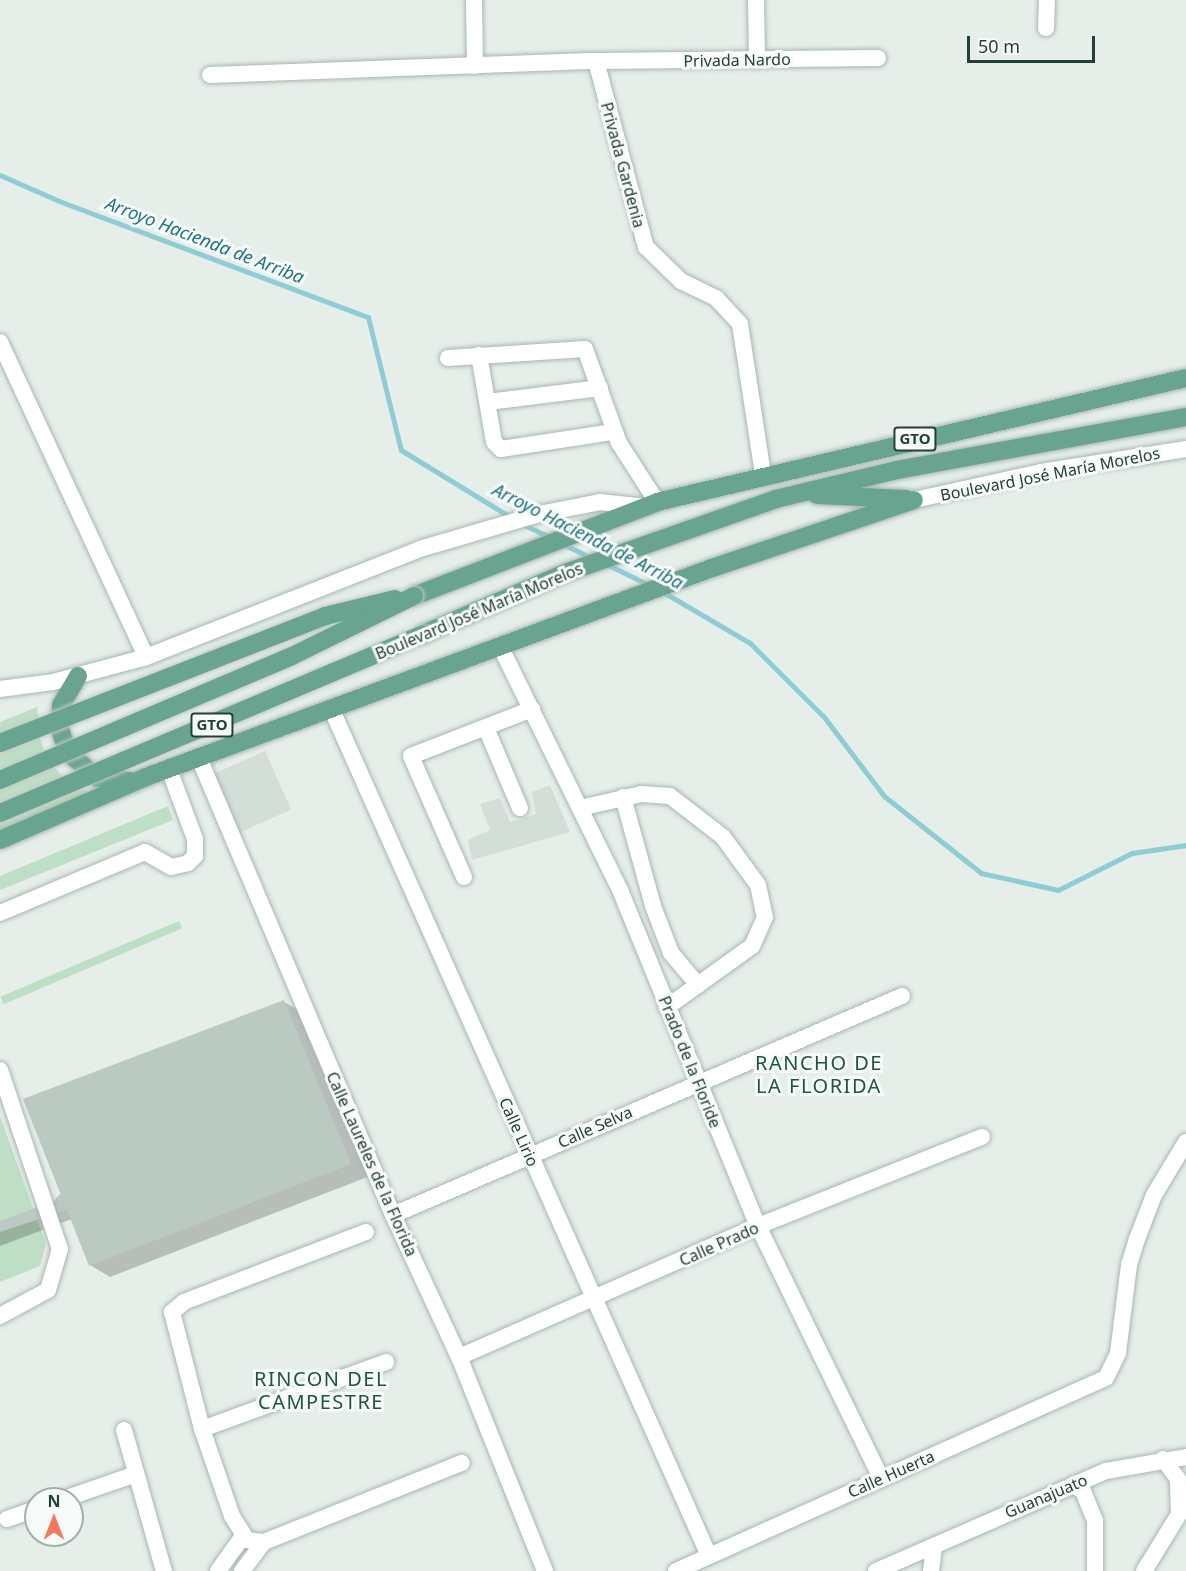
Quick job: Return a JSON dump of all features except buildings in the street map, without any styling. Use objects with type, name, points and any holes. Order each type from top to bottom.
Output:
[{"type":"main road","name":"Boulevard José María Morelos","points":[[0,780],[292,656],[414,596],[652,504],[763,474],[1186,378]]},
{"type":"main road","name":"Boulevard José María Morelos","points":[[0,813],[568,572],[711,520],[799,494],[1105,429],[1186,417]]},
{"type":"main road","points":[[799,494],[914,500]]},
{"type":"main road","points":[[0,840],[146,777],[712,568],[914,500]]},
{"type":"main road","points":[[0,743],[325,616],[368,603],[414,596]]},
{"type":"main road","points":[[78,676],[65,695],[59,718],[68,752],[85,771],[108,781],[146,777]]},
{"type":"street","points":[[474,0],[476,66]]},
{"type":"street","points":[[756,0],[757,60]]},
{"type":"street","points":[[1046,28],[1047,0]]},
{"type":"street","name":"Privada Nardo","points":[[210,75],[596,61],[878,58]]},
{"type":"street","name":"Privada Gardenia","points":[[596,61],[646,247],[681,280],[716,298],[740,324],[763,474]]},
{"type":"street","points":[[0,342],[146,657]]},
{"type":"street","points":[[448,358],[585,348],[614,432],[652,504]]},
{"type":"street","points":[[479,355],[494,442],[501,449],[614,432]]},
{"type":"street","points":[[488,402],[600,388]]},
{"type":"street","name":"Boulevard José María Morelos","points":[[914,500],[1052,470],[1186,449]]},
{"type":"street","name":"Boulevard José María Morelos","points":[[0,689],[78,676],[146,657],[423,548],[539,514],[600,502],[652,504]]},
{"type":"street","name":"Prado de la Floride","points":[[500,646],[620,890],[758,1227],[881,1478]]},
{"type":"street","name":"Calle Lirio","points":[[332,708],[529,1156],[595,1297],[636,1398],[709,1556]]},
{"type":"street","points":[[464,877],[411,756],[532,710]]},
{"type":"street","points":[[486,728],[520,808]]},
{"type":"street","name":"Calle Laureles de la Florida","points":[[199,758],[393,1215],[459,1357],[546,1571]]},
{"type":"street","points":[[0,913],[145,852],[171,867],[188,863],[195,856],[195,840],[169,769]]},
{"type":"street","points":[[580,808],[623,797],[659,794],[679,800],[723,837],[759,885],[765,903],[759,936],[742,956],[667,1008]]},
{"type":"street","points":[[623,797],[653,906],[671,952],[698,985]]},
{"type":"street","name":"Calle Selva","points":[[393,1215],[697,1082],[902,996]]},
{"type":"street","points":[[0,1070],[60,1249],[48,1290],[32,1302],[0,1316]]},
{"type":"street","name":"Calle Prado","points":[[459,1357],[758,1227],[982,1137]]},
{"type":"street","name":"Calle Huerta","points":[[676,1571],[1106,1378],[1118,1353],[1129,1265],[1137,1239],[1154,1195],[1186,1142]]},
{"type":"street","points":[[366,1232],[176,1307],[172,1320],[202,1429],[243,1536],[253,1542],[264,1542],[462,1463]]},
{"type":"street","points":[[202,1429],[386,1362]]},
{"type":"street","points":[[124,1430],[164,1571]]},
{"type":"street","name":"Guanajuato","points":[[876,1571],[1119,1467],[1186,1457]]},
{"type":"street","points":[[1144,1571],[1179,1514],[1178,1479],[1163,1459]]},
{"type":"street","points":[[84,1492],[136,1474]]},
{"type":"street","points":[[1073,1485],[1083,1491],[1095,1520],[1095,1571]]},
{"type":"street","points":[[7,1519],[24,1513]]},
{"type":"street","points":[[218,1571],[243,1536]]},
{"type":"street","points":[[242,1571],[264,1542]]},
{"type":"street","points":[[932,1571],[934,1546]]},
{"type":"shaded area","points":[[265,751],[291,809],[240,832],[214,774]]},
{"type":"shaded area","points":[[550,785],[570,832],[472,860],[468,840],[490,830],[480,804],[500,798],[510,822],[536,814],[532,792]]},
{"type":"green space","points":[[37,707],[40,738],[47,759],[63,777],[89,792],[0,830],[0,722]]},
{"type":"green space","points":[[168,806],[173,820],[0,890],[0,876]]},
{"type":"green space","points":[[179,921],[182,928],[4,1004],[0,997]]},
{"type":"green space","points":[[0,1116],[46,1244],[40,1266],[0,1282]]},
{"type":"waterway","name":"Arroyo Hacienda de Arriba","points":[[0,175],[59,201],[368,317],[401,450],[512,518]]},
{"type":"waterway","name":"Arroyo Hacienda de Arriba","points":[[522,524],[552,538]]},
{"type":"waterway","name":"Arroyo Hacienda de Arriba","points":[[563,544],[592,558]]},
{"type":"waterway","name":"Arroyo Hacienda de Arriba","points":[[606,564],[649,585]]},
{"type":"waterway","name":"Arroyo Hacienda de Arriba","points":[[663,592],[750,643],[824,717],[884,796],[981,873],[1058,890],[1132,853],[1186,845]]},
{"type":"district","name":"RANCHO DE LA FLORIDA","points":[[819,1074]]},
{"type":"district","name":"RINCON DEL CAMPESTRE","points":[[321,1390]]}]
